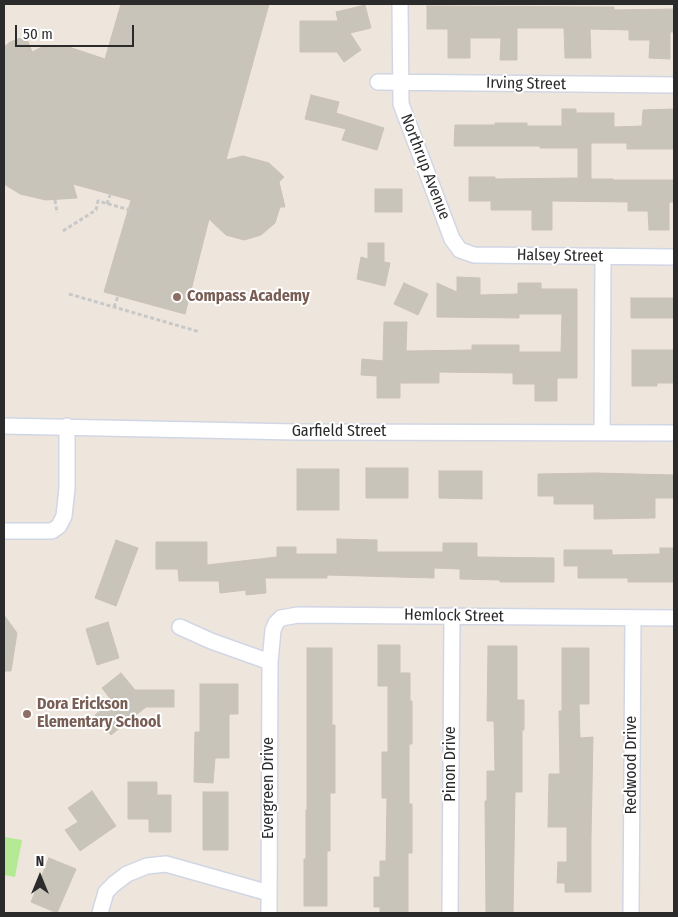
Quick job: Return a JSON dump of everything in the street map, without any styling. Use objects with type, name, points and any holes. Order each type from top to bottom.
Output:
[{"type":"street","name":"Northrup Avenue","points":[[400,4],[401,104],[452,239]]},
{"type":"street","name":"Irving Street","points":[[378,82],[674,86]]},
{"type":"street","name":"Halsey Street","points":[[452,239],[460,250],[474,255],[674,257]]},
{"type":"street","points":[[602,432],[603,257]]},
{"type":"street","name":"Garfield Street","points":[[4,426],[296,432],[674,433]]},
{"type":"street","points":[[4,530],[52,531],[59,526],[64,516],[67,488],[67,426]]},
{"type":"street","name":"Hemlock Street","points":[[270,662],[273,630],[276,623],[281,618],[298,615],[674,618]]},
{"type":"street","name":"Pinon Drive","points":[[450,913],[452,616]]},
{"type":"street","name":"Redwood Drive","points":[[631,913],[633,618]]},
{"type":"street","points":[[180,628],[270,662]]},
{"type":"street","name":"Evergreen Drive","points":[[269,913],[270,662]]},
{"type":"street","points":[[100,913],[106,892],[114,884],[127,874],[148,866],[166,864],[269,893]]},
{"type":"path","points":[[108,204],[110,194]]},
{"type":"path","points":[[55,200],[57,213]]},
{"type":"path","points":[[63,231],[96,210],[98,201],[130,210]]},
{"type":"path","points":[[69,294],[200,332]]},
{"type":"path","points":[[114,307],[118,296]]},
{"type":"green space","points":[[4,837],[22,840],[15,877],[4,875]]},
{"type":"building","points":[[121,4],[269,4],[226,160],[243,156],[269,163],[284,177],[279,182],[285,207],[280,207],[275,223],[261,235],[244,240],[226,235],[209,219],[185,314],[104,292],[131,200],[73,184],[77,198],[46,200],[20,194],[4,184],[4,47],[10,42],[26,36],[32,52],[42,47],[66,46],[105,59]]},
{"type":"building","points":[[365,5],[371,28],[350,33],[361,50],[344,62],[337,52],[300,52],[300,21],[338,21],[336,12]]},
{"type":"building","points":[[427,6],[614,7],[614,10],[674,9],[674,32],[670,32],[670,59],[649,58],[650,40],[629,40],[629,30],[590,29],[591,58],[565,58],[564,28],[517,28],[517,60],[500,60],[501,38],[470,38],[470,58],[448,58],[448,29],[427,29]]},
{"type":"building","points":[[311,95],[339,102],[336,113],[384,128],[377,150],[342,140],[346,129],[305,119]]},
{"type":"building","points":[[562,109],[576,109],[576,113],[614,113],[614,127],[642,126],[643,110],[674,109],[674,149],[627,149],[627,143],[591,143],[591,179],[674,180],[674,202],[669,202],[669,230],[649,230],[648,211],[628,211],[628,202],[552,201],[552,230],[532,230],[532,210],[491,210],[491,201],[469,201],[469,177],[495,177],[495,179],[578,178],[578,148],[454,146],[455,125],[527,123],[527,126],[562,126]]},
{"type":"building","points":[[375,189],[402,189],[402,212],[375,212]]},
{"type":"building","points":[[368,243],[384,243],[384,262],[390,263],[385,286],[357,279],[361,257],[368,259]]},
{"type":"building","points":[[457,277],[480,278],[480,295],[518,294],[518,283],[541,283],[541,289],[577,289],[577,378],[557,378],[557,401],[535,401],[535,384],[513,384],[513,373],[439,372],[439,383],[400,383],[400,398],[377,398],[377,376],[361,375],[362,359],[383,361],[384,322],[407,322],[406,351],[472,350],[472,345],[519,345],[519,352],[561,352],[562,314],[519,314],[519,318],[437,317],[437,283],[457,292]]},
{"type":"building","points":[[404,283],[428,294],[418,315],[394,304]]},
{"type":"building","points":[[631,298],[674,298],[674,318],[631,318]]},
{"type":"building","points":[[632,350],[674,350],[674,383],[657,383],[657,386],[632,386]]},
{"type":"building","points":[[366,468],[408,468],[408,498],[366,498]]},
{"type":"building","points":[[297,469],[339,469],[339,510],[297,510]]},
{"type":"building","points":[[439,471],[482,471],[482,499],[439,498]]},
{"type":"building","points":[[538,474],[674,475],[674,498],[655,498],[655,518],[594,519],[594,504],[554,504],[554,496],[538,496]]},
{"type":"building","points":[[337,539],[377,540],[377,552],[443,552],[443,543],[477,543],[477,557],[554,558],[554,582],[500,582],[500,580],[460,579],[460,569],[434,568],[434,578],[327,575],[327,578],[265,578],[266,593],[246,595],[246,590],[220,593],[219,581],[179,581],[178,569],[156,569],[156,542],[207,542],[207,565],[277,557],[277,547],[296,547],[296,554],[337,554]]},
{"type":"building","points":[[116,540],[138,548],[116,606],[95,598]]},
{"type":"building","points":[[660,548],[674,548],[674,582],[628,582],[628,578],[578,578],[578,566],[564,566],[564,550],[612,550],[612,555],[660,554]]},
{"type":"building","points":[[4,615],[17,633],[11,671],[4,671]]},
{"type":"building","points":[[108,622],[119,658],[97,665],[86,629]]},
{"type":"building","points":[[378,645],[400,645],[400,673],[410,673],[412,744],[409,744],[409,804],[412,804],[412,853],[408,853],[408,913],[380,913],[380,907],[374,907],[374,877],[380,877],[380,861],[386,861],[387,798],[382,798],[382,752],[388,752],[388,686],[378,686]]},
{"type":"building","points":[[488,646],[517,646],[517,700],[524,700],[522,792],[515,792],[513,913],[486,913],[485,801],[487,801],[487,771],[495,771],[494,721],[487,721]]},
{"type":"building","points":[[307,648],[332,648],[332,725],[335,725],[335,793],[330,793],[330,851],[327,851],[327,906],[304,906],[307,810]]},
{"type":"building","points":[[562,648],[589,648],[589,704],[579,704],[580,738],[593,737],[591,892],[565,892],[565,883],[557,883],[558,862],[567,862],[567,827],[548,827],[549,774],[560,774],[559,711],[562,711]]},
{"type":"building","points":[[121,673],[135,690],[174,690],[174,707],[146,707],[111,735],[95,715],[112,701],[102,688]]},
{"type":"building","points":[[200,684],[238,684],[238,714],[229,714],[229,758],[215,758],[213,783],[194,782],[195,732],[200,732]]},
{"type":"building","points":[[128,782],[157,782],[157,795],[171,795],[171,832],[149,832],[149,819],[128,819]]},
{"type":"building","points":[[92,791],[116,826],[80,851],[65,830],[78,822],[68,808]]},
{"type":"building","points":[[203,792],[228,792],[228,850],[203,850]]},
{"type":"building","points":[[49,858],[76,869],[57,913],[31,902]]},
{"type":"place","name":"Compass Academy","points":[[177,297]]},
{"type":"place","name":"Dora Erickson Elementary School","points":[[27,714]]}]
